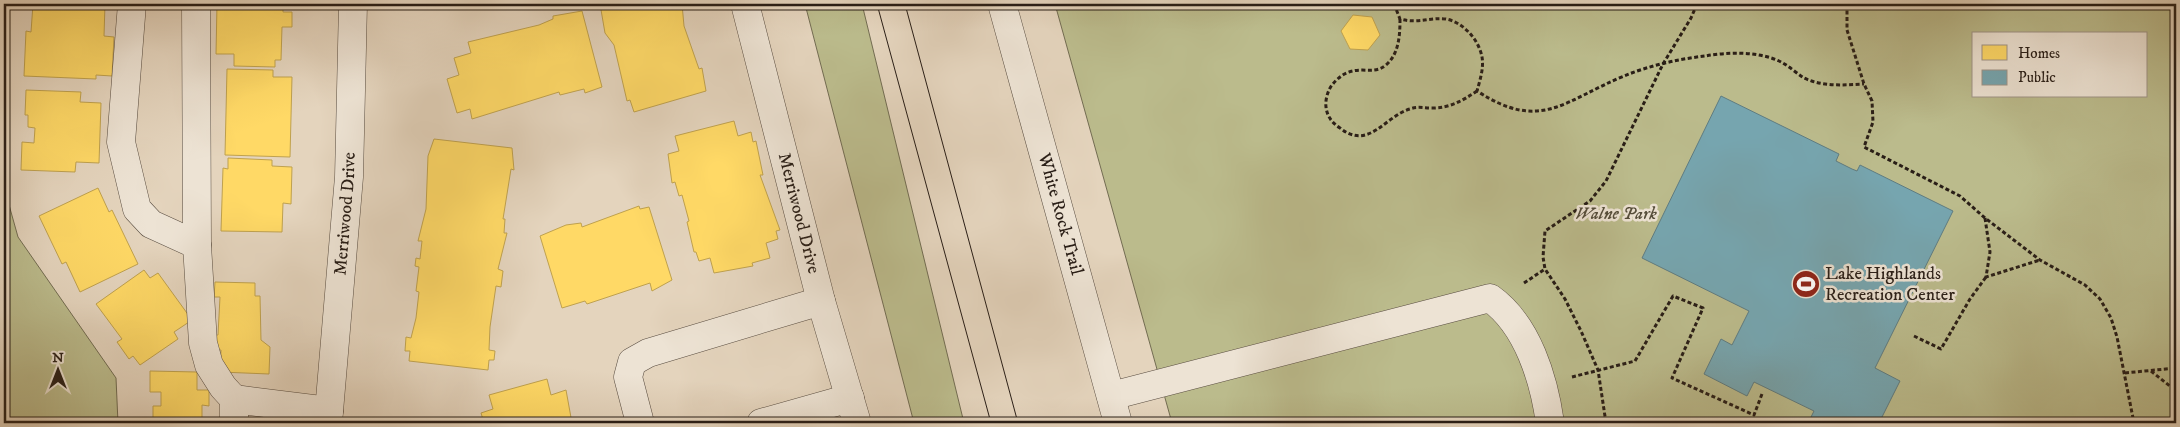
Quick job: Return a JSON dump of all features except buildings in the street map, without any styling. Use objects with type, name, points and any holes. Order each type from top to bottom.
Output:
[{"type":"street","points":[[132,4],[121,142],[137,209],[151,224],[197,245]]},
{"type":"street","points":[[196,4],[197,245],[203,343],[209,365],[223,387],[234,411],[328,417]]},
{"type":"street","name":"Merriwood Drive","points":[[328,417],[348,177],[353,4]]},
{"type":"street","name":"Merriwood Drive","points":[[745,4],[821,301],[853,411]]},
{"type":"street","name":"White Rock Trail","points":[[1002,4],[1118,423]]},
{"type":"street","points":[[1111,396],[1490,298],[1515,324],[1531,354],[1543,386],[1550,423]]},
{"type":"street","points":[[640,423],[628,377],[632,362],[648,353],[821,301]]},
{"type":"street","points":[[761,423],[853,411]]},
{"type":"path","points":[[1394,4],[1400,19],[1400,38],[1394,56],[1386,66],[1375,70],[1358,69],[1340,75],[1329,89],[1326,106],[1331,122],[1344,132],[1360,136],[1378,131],[1399,112],[1415,107],[1446,108],[1477,91],[1482,75],[1482,56],[1474,38],[1459,23],[1445,19],[1413,22],[1400,19]]},
{"type":"path","points":[[1606,423],[1598,370],[1582,331],[1545,269],[1543,257],[1545,231],[1590,201],[1606,181],[1663,64],[1698,4]]},
{"type":"path","points":[[1847,4],[1847,30],[1864,84],[1872,101],[1873,122],[1864,146],[1960,196],[1985,218],[2040,260],[2085,285],[2100,299],[2111,318],[2134,423]]},
{"type":"path","points":[[1477,91],[1492,101],[1513,109],[1534,113],[1564,106],[1624,76],[1663,64],[1704,56],[1743,53],[1779,61],[1806,79],[1834,86],[1864,84]]},
{"type":"path","points":[[1914,336],[1941,349],[1970,299],[1986,277],[1990,252],[1985,218]]},
{"type":"path","points":[[1986,277],[2040,260]]},
{"type":"path","points":[[1543,386],[1635,361],[1673,296],[1702,308],[1672,378],[1754,415],[1762,394]]},
{"type":"path","points":[[2124,373],[2176,368]]},
{"type":"path","points":[[2150,370],[2176,391]]},
{"type":"green space","points":[[805,4],[862,4],[964,423],[914,423]]},
{"type":"green space","name":"Walne Park","points":[[1055,4],[2176,4],[2176,423],[1172,423]]},
{"type":"green space","points":[[4,187],[18,237],[116,378],[118,423],[4,423]]},
{"type":"tram line","points":[[877,4],[991,423]]},
{"type":"tram line","points":[[905,4],[1018,423]]},
{"type":"place","name":"Lake Highlands Recreation Center","points":[[1806,284]]}]
